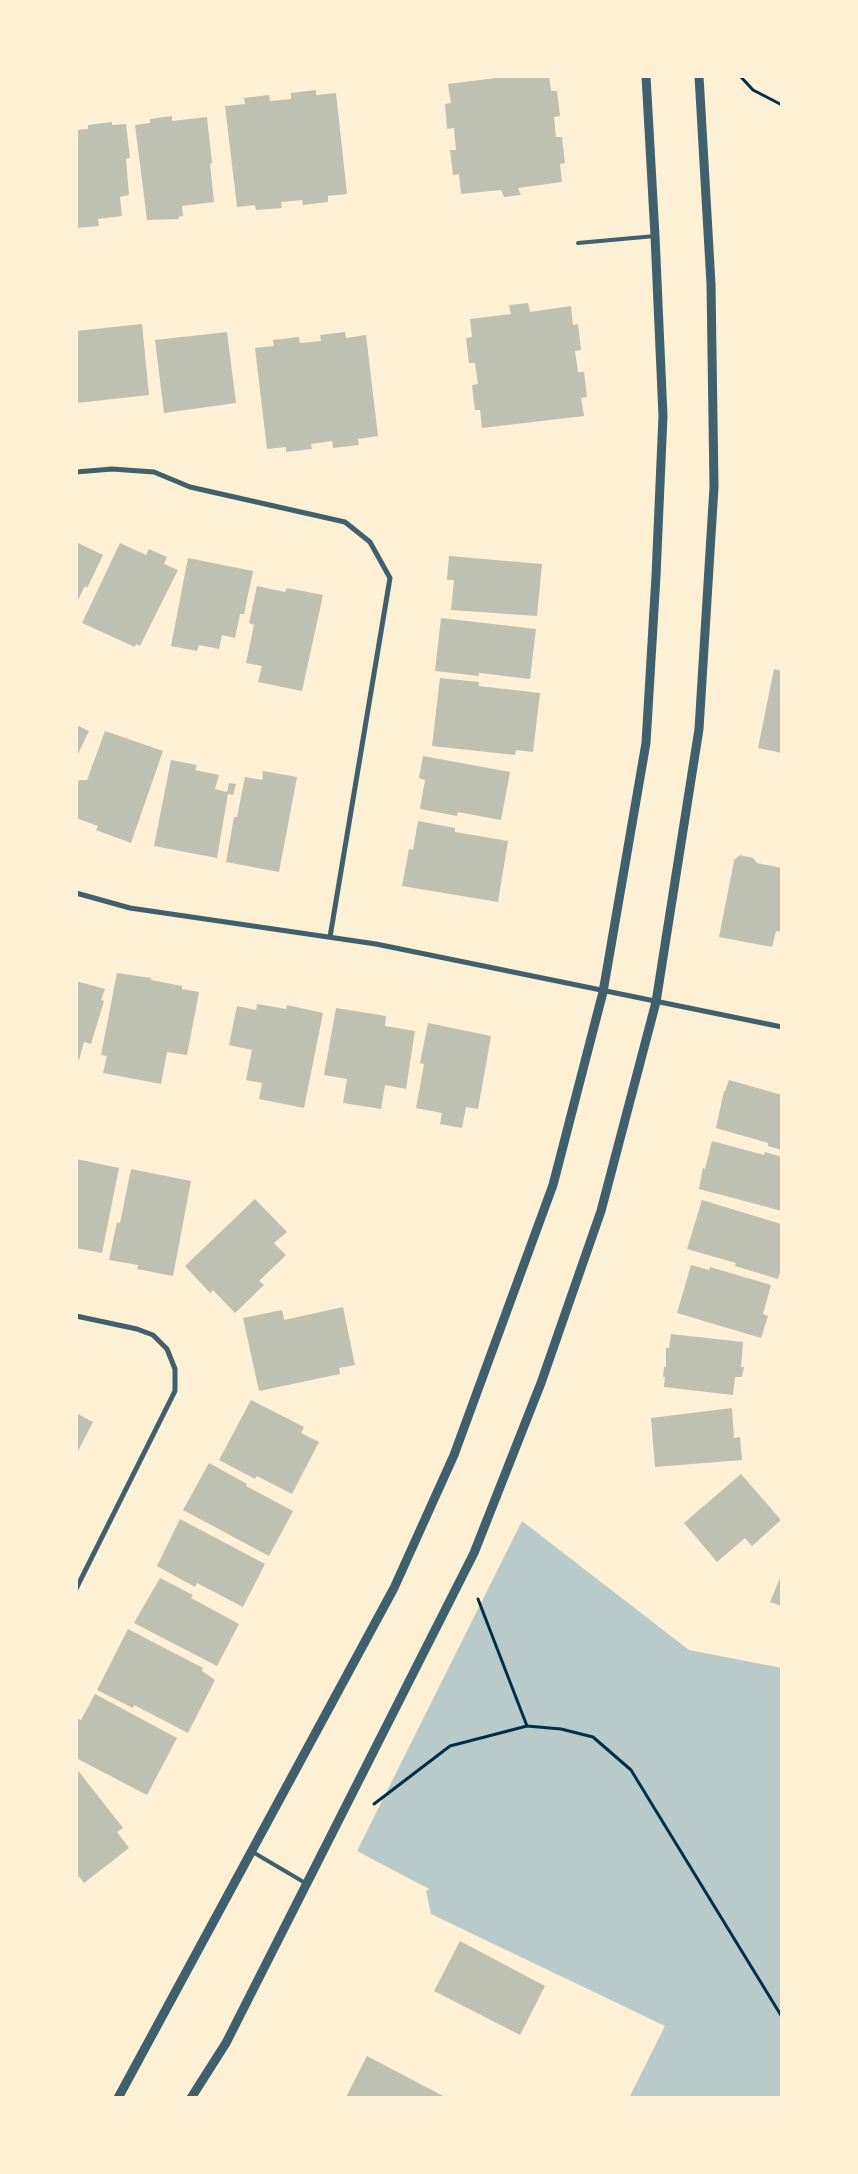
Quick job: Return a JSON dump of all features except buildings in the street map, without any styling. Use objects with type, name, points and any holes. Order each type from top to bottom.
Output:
[{"type":"street","points":[[118,2098],[394,1588],[454,1455],[553,1185],[603,992],[646,743],[663,416],[646,76]]},
{"type":"street","points":[[190,2098],[226,2043],[477,1544],[540,1383],[601,1211],[656,1002],[698,729],[714,487],[711,284],[699,76]]},
{"type":"street","points":[[76,472],[112,469],[154,472],[190,487],[345,522],[370,542],[390,578],[330,937]]},
{"type":"street","points":[[76,893],[130,908],[376,944],[603,992],[782,1027]]},
{"type":"street","points":[[76,1316],[136,1329],[153,1335],[167,1349],[175,1369],[175,1391],[76,1589]]},
{"type":"lane","points":[[578,243],[655,236]]},
{"type":"lane","points":[[251,1851],[307,1884]]},
{"type":"path","points":[[740,76],[753,90],[782,106]]},
{"type":"path","points":[[476,1595],[527,1726]]},
{"type":"path","points":[[366,1810],[450,1746],[527,1726],[561,1729],[593,1737],[631,1770],[782,2017]]},
{"type":"shaded area","points":[[522,1521],[689,1650],[782,1668],[782,2098],[629,2098],[665,2026],[431,1914],[426,1891],[429,1889],[357,1851]]}]
